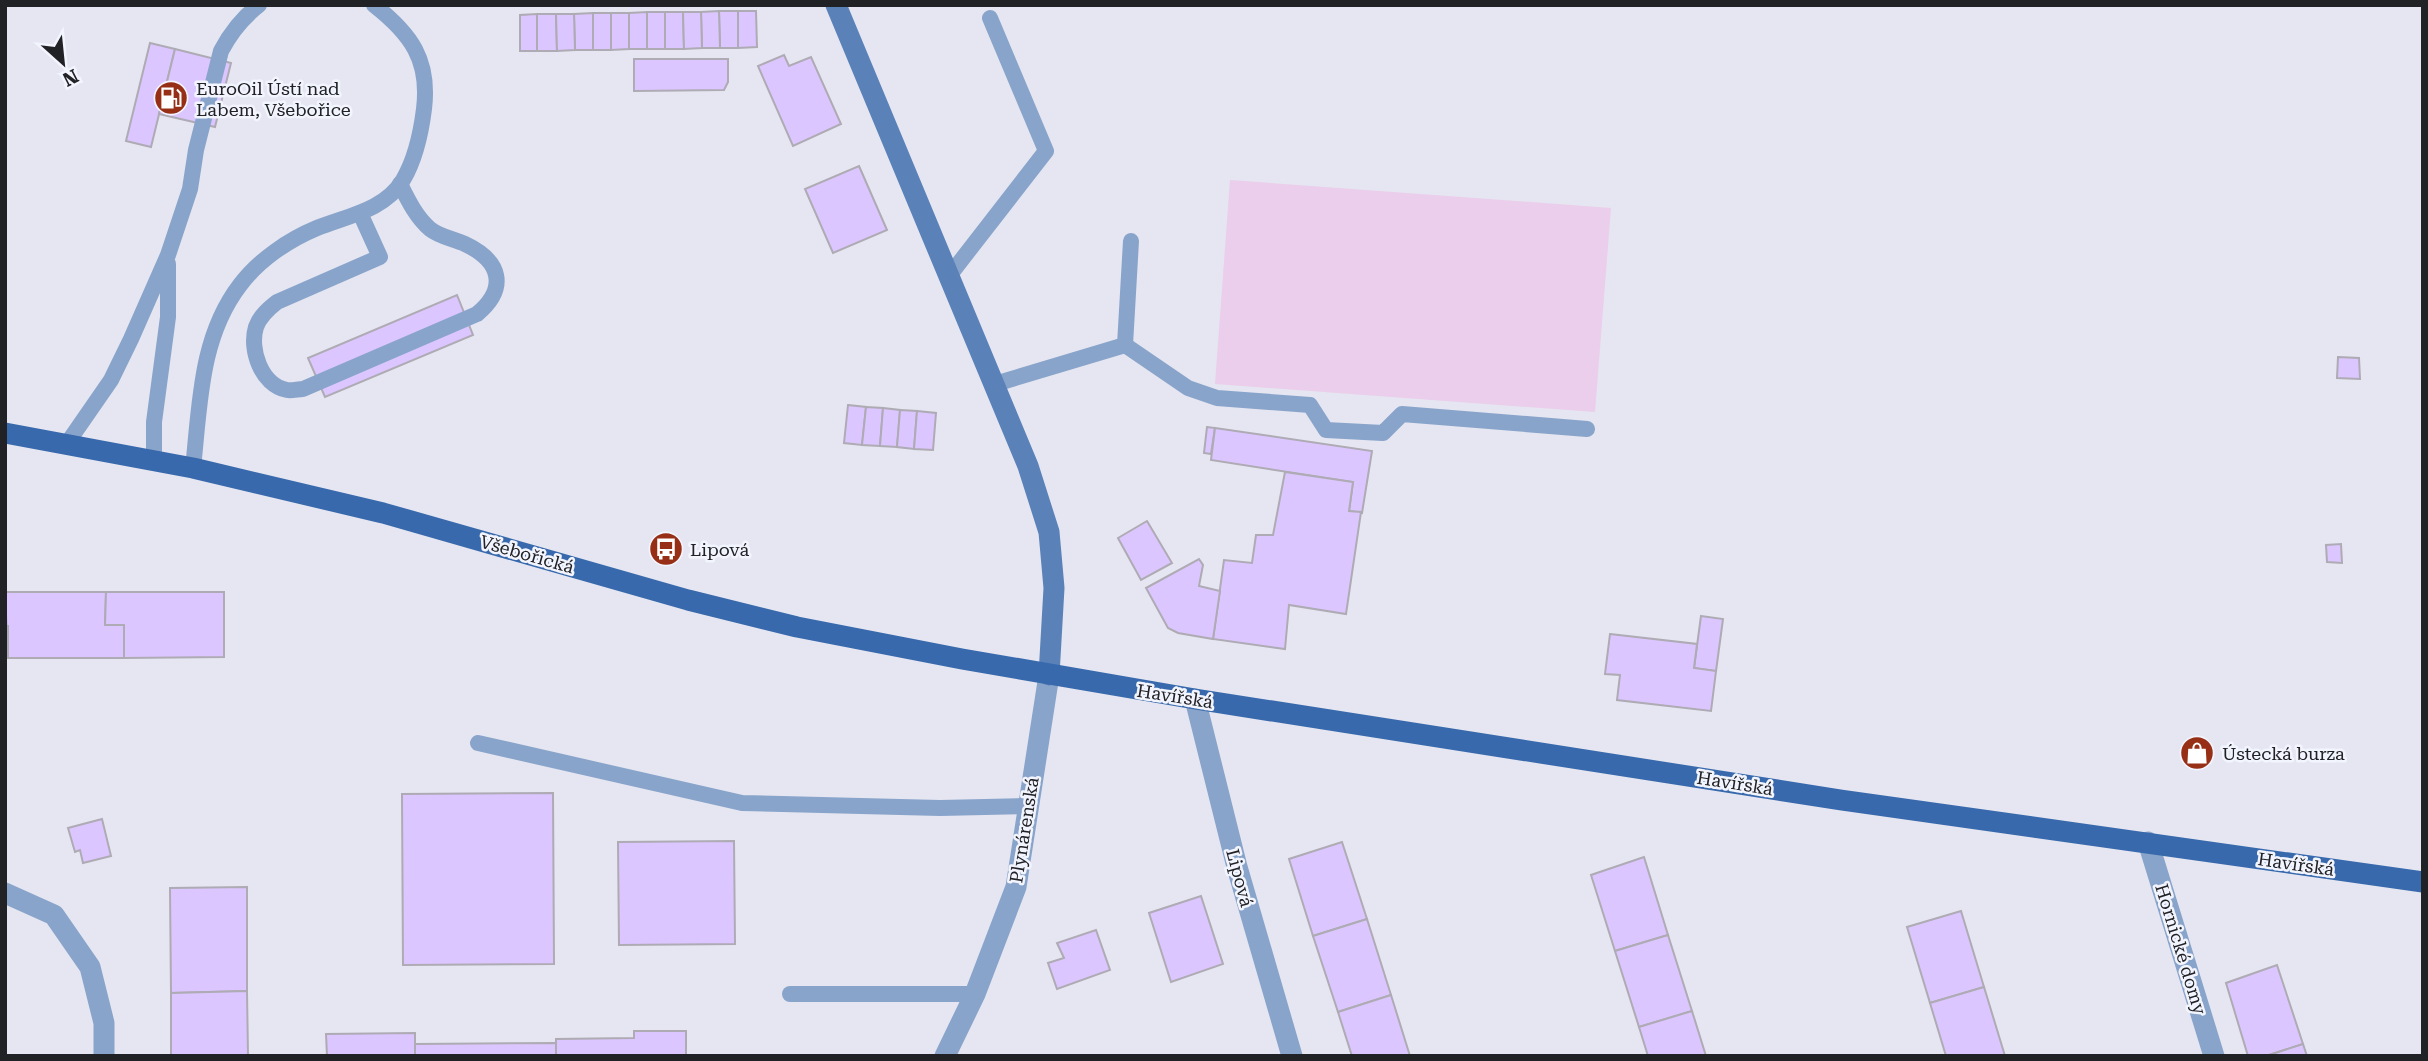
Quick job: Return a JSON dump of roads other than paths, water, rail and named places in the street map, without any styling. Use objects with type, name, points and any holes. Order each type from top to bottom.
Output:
[{"type":"main road","name":"Všebořická","points":[[5,433],[193,468],[383,513],[674,597],[797,627],[1049,675]]},
{"type":"main road","name":"Havířská","points":[[1049,675],[1840,800],[2423,882]]},
{"type":"street","points":[[836,5],[995,384],[1028,466],[1049,532],[1054,588],[1049,675]]},
{"type":"street","name":"Plynárenská","points":[[945,1056],[975,994],[1016,887],[1049,675]]},
{"type":"street","name":"Lipová","points":[[1195,699],[1237,867],[1292,1056]]},
{"type":"street","name":"Hornické domy","points":[[2148,842],[2214,1056]]},
{"type":"street","points":[[5,893],[54,915],[90,967],[104,1023],[104,1056]]},
{"type":"lane","points":[[66,445],[111,380],[169,254],[190,189],[196,150],[221,51],[230,34],[247,14],[259,5]]},
{"type":"lane","points":[[193,468],[205,359],[214,332],[240,286],[257,267],[281,248],[315,229],[360,213],[388,196],[400,184],[414,159],[422,130],[425,74],[418,52],[406,34],[374,5]]},
{"type":"lane","points":[[949,276],[1046,151],[990,18]]},
{"type":"lane","points":[[360,213],[380,257],[277,302],[264,313],[256,327],[254,342],[264,373],[286,390],[303,389],[316,384],[477,314],[491,303],[498,289],[497,275],[484,256],[431,229],[411,205],[400,184]]},
{"type":"lane","points":[[1125,345],[1131,241]]},
{"type":"lane","points":[[154,461],[154,422],[168,317],[169,254]]},
{"type":"lane","points":[[995,384],[1125,345]]},
{"type":"lane","points":[[1125,345],[1188,388],[1217,398],[1310,405],[1326,430],[1382,433],[1402,414],[1587,429]]},
{"type":"lane","points":[[478,743],[741,803],[940,808],[1030,806]]},
{"type":"lane","points":[[790,994],[975,994]]},
{"type":"place","name":"EuroOil Ústí nad Labem, Všebořice","points":[[171,98]]},
{"type":"place","name":"Lipová","points":[[666,549]]},
{"type":"place","name":"Ústecká burza","points":[[2197,753]]}]
